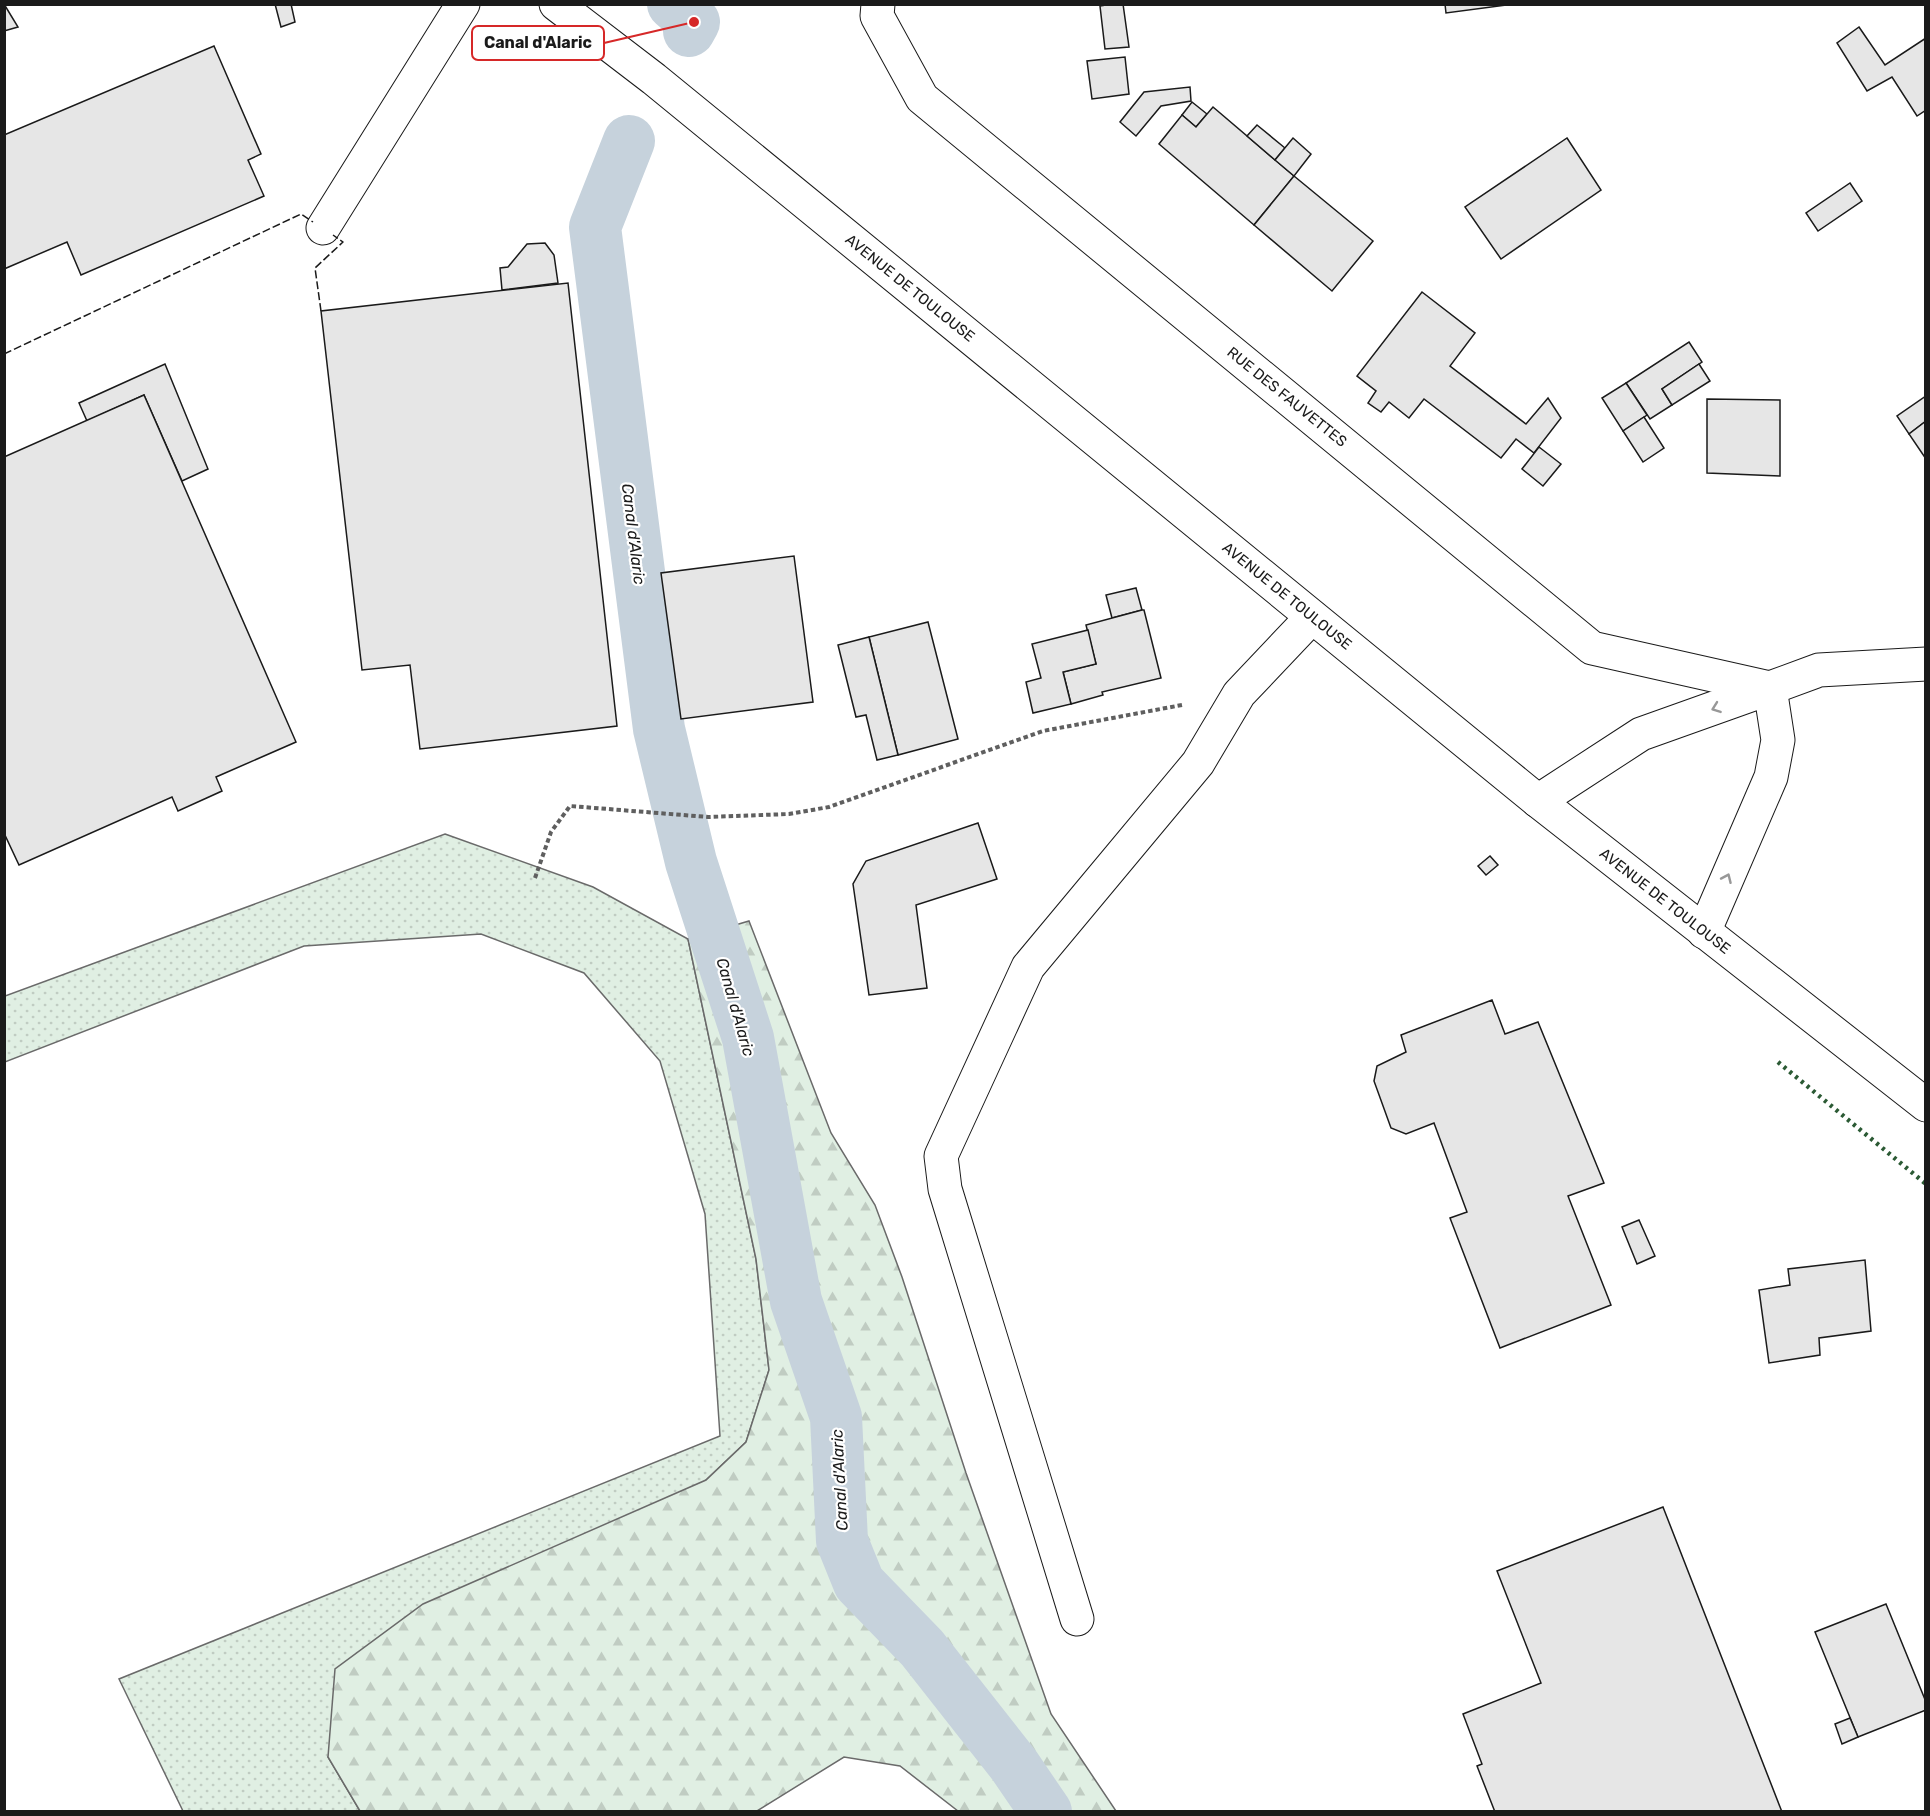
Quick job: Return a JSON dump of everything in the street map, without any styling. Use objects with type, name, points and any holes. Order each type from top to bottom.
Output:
[{"type":"street","points":[[323,228],[463,4]]},
{"type":"street","name":"AVENUE DE TOULOUSE","points":[[556,4],[654,79],[1538,801],[1926,1105]]},
{"type":"street","name":"RUE DES FAUVETTES","points":[[878,4],[877,16],[922,98],[1592,648],[1770,688]]},
{"type":"street","points":[[1077,1619],[945,1189],[941,1156],[1028,967],[1198,763],[1239,694],[1312,617]]},
{"type":"street","points":[[1538,801],[1641,734],[1819,670],[1926,664]]},
{"type":"street","points":[[1704,932],[1771,777],[1778,740],[1770,688]]},
{"type":"path","points":[[535,878],[550,832],[570,806],[708,817],[789,814],[829,807],[1043,731],[1239,694]]},
{"type":"green space","points":[[445,834],[593,887],[688,939],[756,1259],[769,1370],[746,1442],[706,1480],[328,1757],[360,1811],[183,1811],[119,1679],[720,1436],[705,1214],[660,1061],[584,973],[481,934],[304,946],[5,1062],[5,996]]},
{"type":"green space","points":[[749,921],[831,1133],[875,1205],[902,1277],[966,1473],[1051,1714],[1116,1811],[958,1811],[900,1766],[844,1757],[757,1811],[360,1811],[328,1757],[335,1669],[423,1604],[706,1480],[746,1442],[769,1370],[756,1259],[688,939]]},
{"type":"building","points":[[4,4],[18,27],[4,31]]},
{"type":"building","points":[[275,4],[291,4],[295,22],[281,27]]},
{"type":"building","points":[[1123,4],[1129,47],[1105,49],[1100,6]]},
{"type":"building","points":[[1445,4],[1514,4],[1446,13]]},
{"type":"building","points":[[1859,27],[1885,65],[1926,38],[1926,110],[1917,116],[1892,77],[1867,91],[1837,43]]},
{"type":"building","points":[[214,46],[261,154],[248,160],[264,196],[81,275],[67,242],[4,269],[4,135]]},
{"type":"building","points":[[1125,57],[1129,94],[1092,99],[1087,61]]},
{"type":"building","points":[[1190,87],[1191,101],[1161,106],[1136,136],[1120,122],[1144,92]]},
{"type":"building","points":[[1192,102],[1207,114],[1196,127],[1182,115]]},
{"type":"building","points":[[1213,107],[1294,176],[1254,225],[1159,144],[1182,115],[1196,127]]},
{"type":"building","points":[[1257,125],[1285,148],[1275,160],[1247,136]]},
{"type":"building","points":[[1293,138],[1311,154],[1294,176],[1275,160]]},
{"type":"building","points":[[1567,138],[1601,190],[1501,259],[1465,207]]},
{"type":"building","points":[[1294,176],[1373,241],[1332,291],[1254,225]]},
{"type":"building","points":[[1850,183],[1862,201],[1818,231],[1806,213]]},
{"type":"building","points":[[545,243],[554,255],[558,283],[502,290],[500,268],[508,267],[527,244]]},
{"type":"building","points":[[568,283],[617,726],[420,749],[410,665],[362,670],[321,311]]},
{"type":"building","points":[[1422,292],[1475,333],[1450,366],[1526,424],[1548,398],[1561,418],[1534,453],[1516,439],[1501,458],[1424,399],[1409,418],[1389,402],[1381,412],[1368,403],[1376,391],[1357,376]]},
{"type":"building","points":[[1689,342],[1702,362],[1662,389],[1672,405],[1650,419],[1626,383]]},
{"type":"building","points":[[165,364],[208,469],[182,481],[144,395],[87,421],[79,403]]},
{"type":"building","points":[[1699,364],[1710,381],[1672,405],[1662,389]]},
{"type":"building","points":[[1626,383],[1647,415],[1623,431],[1602,398]]},
{"type":"building","points":[[144,395],[296,742],[216,777],[222,791],[178,811],[172,797],[19,865],[4,833],[4,457]]},
{"type":"building","points":[[1926,396],[1926,421],[1909,434],[1897,416]]},
{"type":"building","points":[[1707,399],[1780,400],[1780,476],[1707,473]]},
{"type":"building","points":[[1644,417],[1664,448],[1643,462],[1623,431]]},
{"type":"building","points":[[1926,421],[1926,459],[1909,434]]},
{"type":"building","points":[[1539,447],[1561,464],[1543,486],[1522,469]]},
{"type":"building","points":[[794,556],[813,702],[681,719],[661,573]]},
{"type":"building","points":[[1136,588],[1142,610],[1112,618],[1106,595]]},
{"type":"building","points":[[1144,610],[1161,678],[1102,692],[1103,695],[1071,704],[1063,672],[1096,664],[1086,625]]},
{"type":"building","points":[[928,622],[958,739],[898,755],[869,637]]},
{"type":"building","points":[[1088,630],[1096,664],[1063,672],[1071,704],[1033,713],[1026,682],[1041,678],[1032,644]]},
{"type":"building","points":[[869,637],[898,755],[877,760],[866,715],[856,717],[838,645]]},
{"type":"building","points":[[978,823],[997,879],[916,905],[927,988],[869,995],[853,884],[866,861]]},
{"type":"building","points":[[1490,856],[1498,865],[1486,875],[1478,866]]},
{"type":"building","points":[[1492,1000],[1505,1034],[1538,1022],[1604,1183],[1568,1196],[1611,1305],[1500,1348],[1450,1218],[1467,1212],[1434,1123],[1406,1134],[1391,1128],[1374,1081],[1377,1066],[1406,1052],[1401,1035]]},
{"type":"building","points":[[1639,1220],[1655,1256],[1637,1264],[1622,1227]]},
{"type":"building","points":[[1865,1260],[1871,1331],[1819,1338],[1820,1355],[1769,1363],[1759,1290],[1790,1285],[1788,1269]]},
{"type":"building","points":[[1663,1507],[1782,1812],[1495,1812],[1477,1766],[1482,1764],[1463,1714],[1541,1683],[1497,1571]]},
{"type":"building","points":[[1886,1604],[1926,1702],[1926,1710],[1858,1737],[1815,1632]]},
{"type":"building","points":[[1850,1718],[1858,1737],[1842,1744],[1835,1724]]},
{"type":"waterway","name":"Canal d'Alaric","points":[[673,4],[694,22],[689,31]]},
{"type":"waterway","name":"Canal d'Alaric","points":[[629,141],[595,227],[659,729],[691,862],[748,1038],[796,1301],[836,1417],[842,1541],[859,1583],[922,1648],[1014,1765],[1046,1812]]},
{"type":"hedge","points":[[1778,1062],[1926,1184]]},
{"type":"fence","points":[[4,354],[301,214],[313,222]]},
{"type":"fence","points":[[321,311],[315,268],[343,242],[333,235]]},
{"type":"place","name":"Canal d'Alaric","points":[[694,22]]}]
